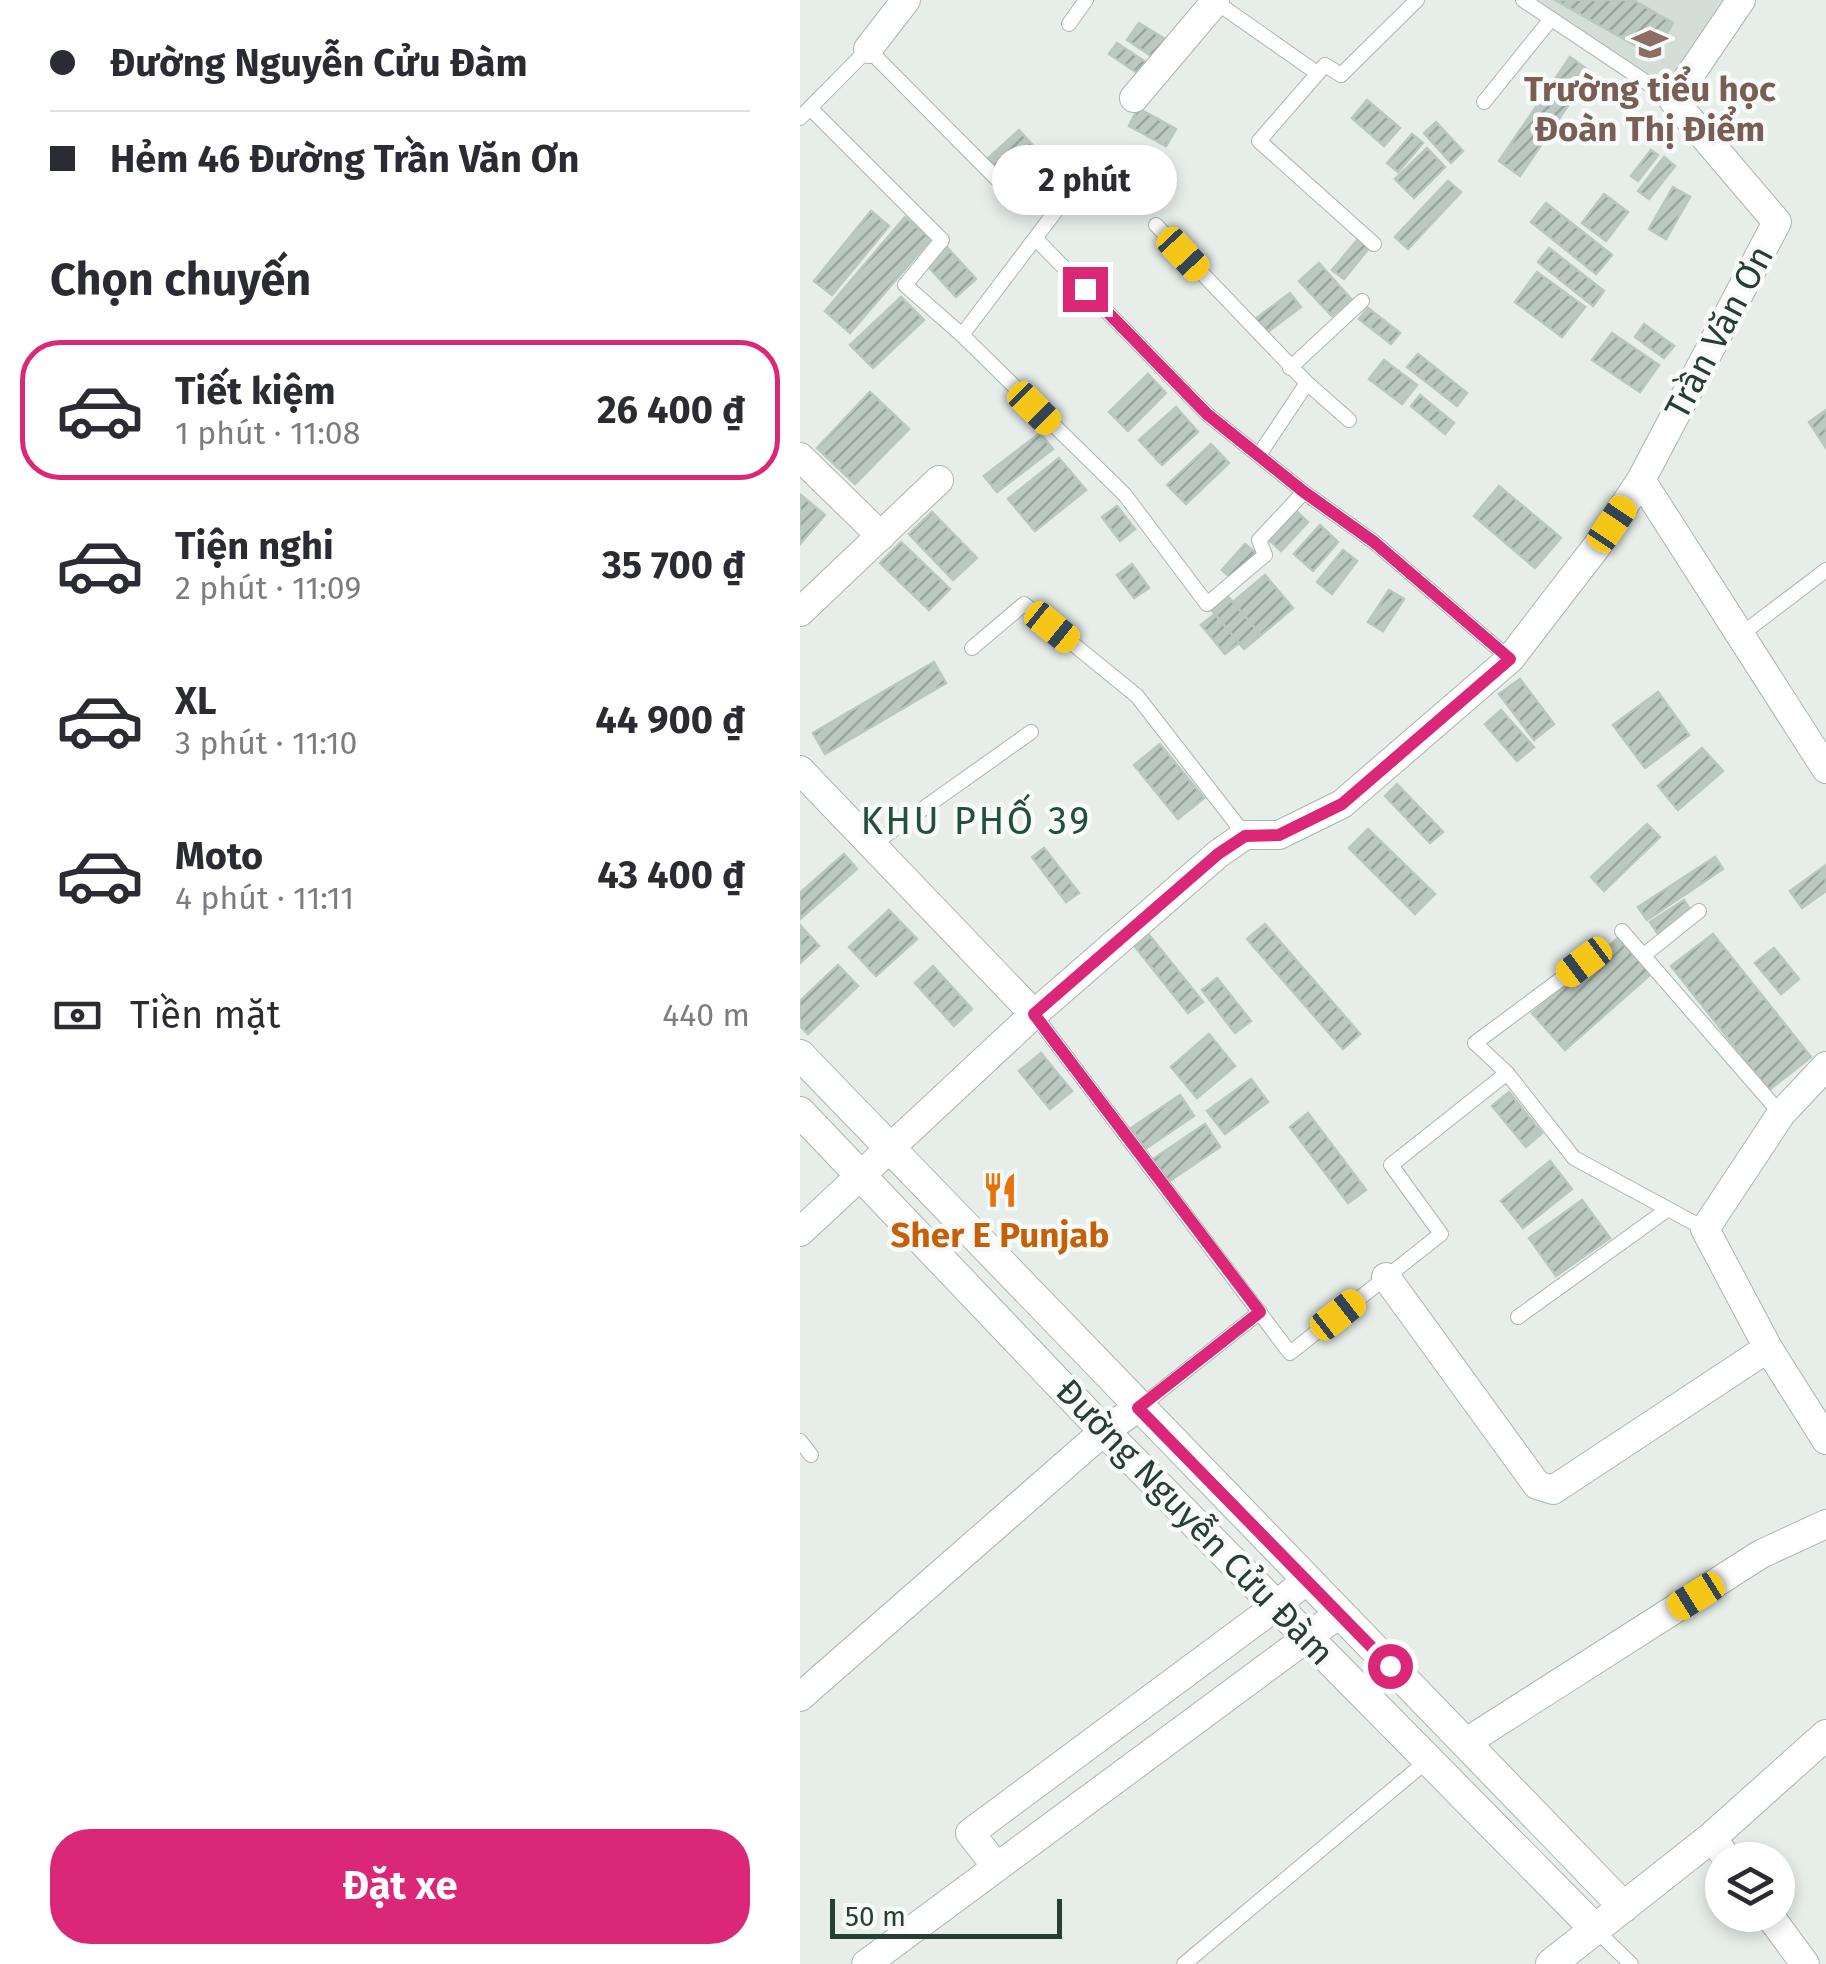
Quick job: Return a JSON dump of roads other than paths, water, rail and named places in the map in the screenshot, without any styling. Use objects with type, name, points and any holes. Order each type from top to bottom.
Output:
[{"type":"street","points":[[868,49],[906,0]]},
{"type":"street","points":[[1673,100],[1741,0]]},
{"type":"street","points":[[1134,98],[1215,1]]},
{"type":"street","name":"Trần Văn Ơn","points":[[1641,480],[1777,222],[1673,100]]},
{"type":"street","points":[[800,456],[881,536]]},
{"type":"street","points":[[800,612],[939,480]]},
{"type":"street","points":[[800,1232],[1034,1014],[1218,854],[1245,836],[1279,835],[1342,804],[1510,659],[1597,546],[1641,480],[1826,769]]},
{"type":"street","points":[[800,770],[1034,1014]]},
{"type":"street","name":"Đường Nguyễn Cửu Đàm","points":[[800,1055],[1624,1908]]},
{"type":"street","points":[[1824,1434],[1768,1348],[1705,1229],[1781,1114],[1826,1066]]},
{"type":"street","name":"Đường Nguyễn Cửu Đàm","points":[[800,1112],[1104,1431],[1595,1929]]},
{"type":"street","points":[[1386,1278],[1538,1485],[1554,1490],[1768,1348]]},
{"type":"street","points":[[800,1697],[1104,1431],[1138,1408]]},
{"type":"street","points":[[1465,1743],[1761,1554],[1826,1524]]},
{"type":"street","points":[[998,1867],[970,1833],[1306,1580]]},
{"type":"street","points":[[866,1964],[1339,1614]]},
{"type":"street","points":[[1110,1728],[1138,1764]]},
{"type":"street","points":[[1727,1842],[1826,1736]]},
{"type":"street","points":[[1551,1964],[1624,1908],[1705,1858]]},
{"type":"street","points":[[1781,1932],[1805,1964]]},
{"type":"lane","points":[[1069,24],[1086,0]]},
{"type":"lane","points":[[1374,244],[1259,140],[1325,65],[1341,75],[1417,0]]},
{"type":"lane","points":[[1523,0],[1673,100]]},
{"type":"lane","points":[[1215,1],[1317,73]]},
{"type":"lane","points":[[1484,102],[1551,19]]},
{"type":"lane","points":[[1007,188],[868,49],[805,113],[942,240],[905,285],[962,335],[1125,495],[1207,604],[1265,555],[1258,540],[1304,492]]},
{"type":"lane","points":[[962,335],[1058,208]]},
{"type":"lane","points":[[1156,225],[1290,368],[1350,420]]},
{"type":"lane","points":[[1036,239],[1207,414],[1374,542],[1510,659]]},
{"type":"lane","points":[[1290,368],[1362,301]]},
{"type":"lane","points":[[1259,456],[1307,384]]},
{"type":"lane","points":[[1738,636],[1826,570]]},
{"type":"lane","points":[[972,648],[1024,604],[1136,696],[1245,836]]},
{"type":"lane","points":[[872,845],[1031,732]]},
{"type":"lane","points":[[1644,955],[1699,912]]},
{"type":"lane","points":[[1622,931],[1781,1114]]},
{"type":"lane","points":[[1584,962],[1475,1043],[1507,1073],[1574,1158],[1705,1229]]},
{"type":"lane","points":[[1034,1014],[1290,1353],[1441,1234],[1391,1165],[1507,1073]]},
{"type":"lane","points":[[1518,1317],[1668,1209]]},
{"type":"lane","points":[[1138,1408],[1260,1312]]},
{"type":"lane","points":[[800,1441],[811,1454]]},
{"type":"lane","points":[[1184,1964],[1428,1759]]},
{"type":"lane","points":[[1595,1929],[1631,1964]]},
{"type":"place","name":"Trường tiểu học Đoàn Thị Điểm","points":[[1650,44]]},
{"type":"place","name":"Sher E Punjab","points":[[1000,1190]]},
{"type":"district","name":"KHU PHỐ 39","points":[[976,821]]}]
